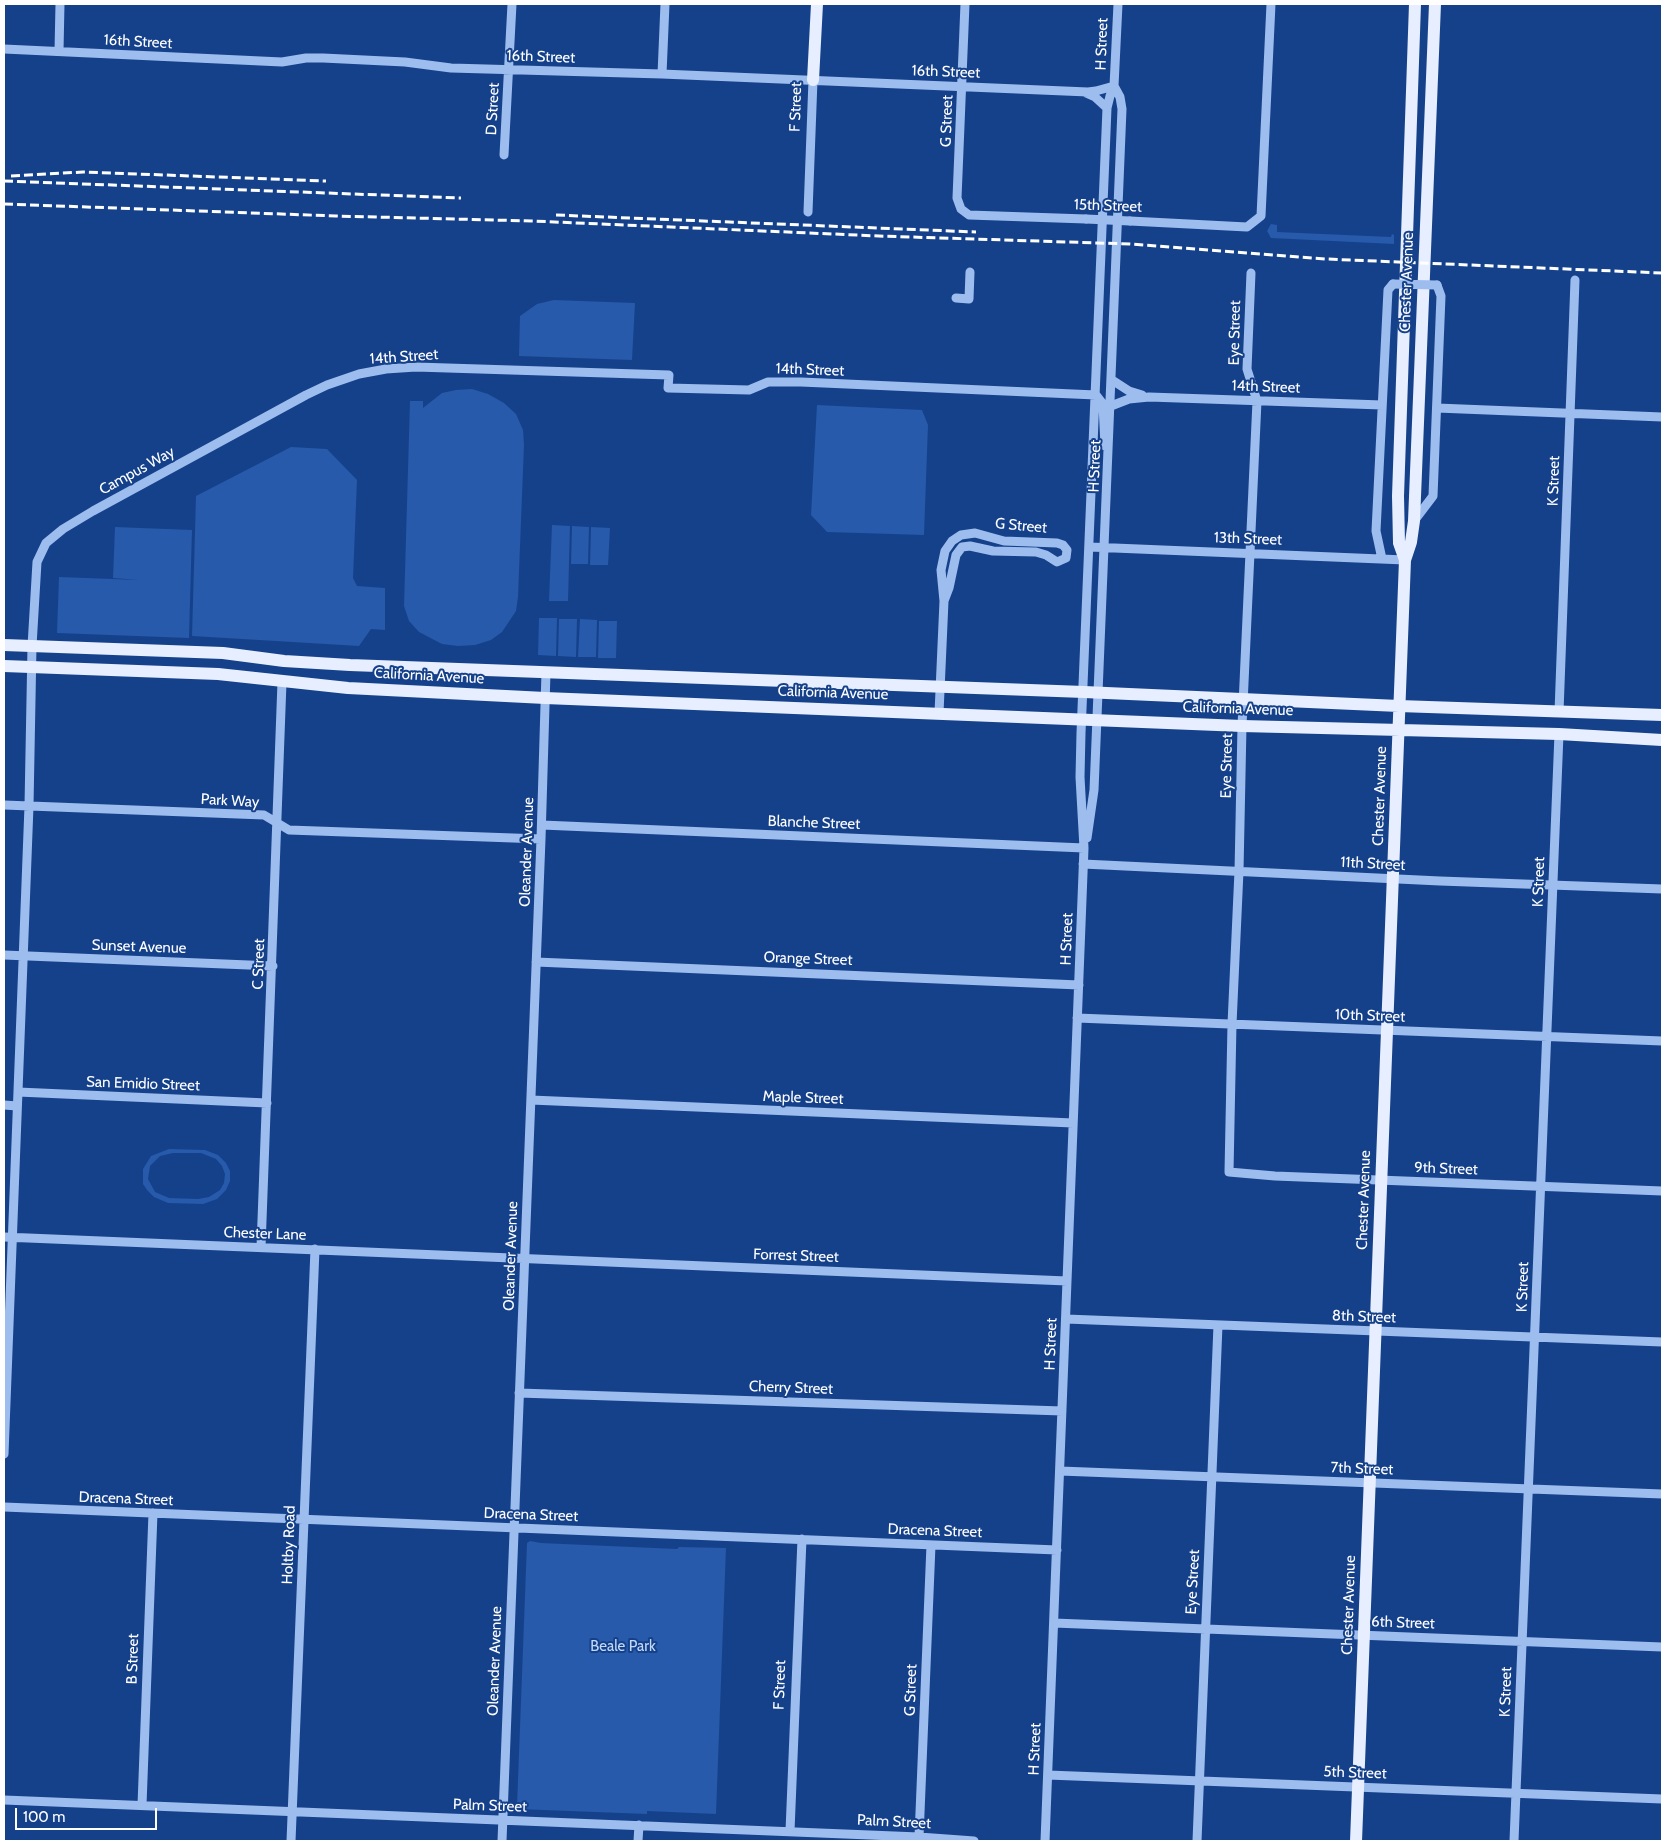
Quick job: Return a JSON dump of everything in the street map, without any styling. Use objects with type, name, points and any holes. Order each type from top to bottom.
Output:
[{"type":"main road","name":"F Street","points":[[813,80],[817,4]]},
{"type":"main road","name":"Chester Avenue","points":[[1405,560],[1400,543],[1398,496],[1416,4]]},
{"type":"main road","name":"Chester Avenue","points":[[1356,1841],[1405,560],[1411,542],[1414,521],[1435,4]]},
{"type":"main road","name":"California Avenue","points":[[4,645],[223,653],[284,661],[350,665],[1099,692],[1399,706],[1662,715]]},
{"type":"main road","name":"California Avenue","points":[[4,666],[218,674],[348,688],[544,698],[1242,726],[1559,734],[1662,740]]},
{"type":"street","points":[[59,51],[60,4]]},
{"type":"street","name":"D Street","points":[[504,155],[512,4]]},
{"type":"street","points":[[662,74],[665,4]]},
{"type":"street","name":"G Street","points":[[961,209],[957,198],[965,4]]},
{"type":"street","name":"H Street","points":[[1045,1841],[1084,864],[1080,777],[1082,719],[1107,108],[1114,86],[1118,4]]},
{"type":"street","name":"15th Street","points":[[961,209],[970,215],[1247,227],[1261,216],[1262,208],[1272,4]]},
{"type":"street","name":"16th Street","points":[[4,49],[282,62],[306,58],[323,58],[405,62],[451,68],[662,74],[1079,91],[1096,91],[1114,86]]},
{"type":"street","name":"F Street","points":[[808,212],[813,80]]},
{"type":"street","name":"H Street","points":[[1084,848],[1093,803],[1111,406],[1122,109],[1120,97],[1114,86]]},
{"type":"street","name":"16th Street","points":[[1079,91],[1095,97],[1107,108]]},
{"type":"street","points":[[956,298],[969,299],[970,272]]},
{"type":"street","name":"Eye Street","points":[[1229,1172],[1242,726],[1257,401],[1247,369],[1251,273]]},
{"type":"street","name":"K Street","points":[[1560,712],[1575,280]]},
{"type":"street","points":[[1382,559],[1376,531],[1388,290],[1393,284],[1437,285],[1441,296],[1433,496],[1414,521]]},
{"type":"street","name":"14th Street","points":[[359,374],[386,369],[416,367],[669,375],[668,388],[749,390],[768,382],[801,382],[1096,394]]},
{"type":"street","name":"Campus Way","points":[[4,1454],[8,1237],[18,1092],[36,562],[46,543],[63,529],[93,511],[306,395],[327,385],[359,374]]},
{"type":"street","name":"14th Street","points":[[1112,380],[1130,391],[1149,397]]},
{"type":"street","points":[[1096,394],[1103,404],[1104,442],[1108,466]]},
{"type":"street","name":"14th Street","points":[[1111,406],[1129,399],[1149,397],[1382,405]]},
{"type":"street","points":[[1437,408],[1662,417]]},
{"type":"street","name":"G Street","points":[[939,713],[944,601],[940,575],[948,546],[961,535],[975,533],[1004,541],[1057,543],[1063,545],[1067,550],[1066,558],[1057,562],[1046,555],[1036,552],[993,551],[970,546],[962,547],[956,555],[949,588],[944,601]]},
{"type":"street","name":"13th Street","points":[[1090,547],[1405,560]]},
{"type":"street","name":"Oleander Avenue","points":[[502,1841],[542,825],[546,672]]},
{"type":"street","name":"C Street","points":[[262,1247],[282,682]]},
{"type":"street","name":"K Street","points":[[1514,1841],[1559,734]]},
{"type":"street","name":"Park Way","points":[[4,805],[264,816],[289,830],[541,839]]},
{"type":"street","name":"Blanche Street","points":[[542,825],[1084,848]]},
{"type":"street","name":"11th Street","points":[[1084,864],[1393,879],[1662,889]]},
{"type":"street","name":"Sunset Avenue","points":[[4,955],[273,966]]},
{"type":"street","name":"Orange Street","points":[[536,962],[1079,985]]},
{"type":"street","name":"10th Street","points":[[1077,1018],[1662,1041]]},
{"type":"street","name":"San Emidio Street","points":[[18,1092],[267,1103]]},
{"type":"street","name":"Maple Street","points":[[531,1100],[1073,1123]]},
{"type":"street","points":[[4,1105],[17,1106]]},
{"type":"street","name":"9th Street","points":[[1229,1172],[1662,1191]]},
{"type":"street","name":"Chester Lane","points":[[8,1237],[525,1258]]},
{"type":"street","name":"Holtby Road","points":[[291,1841],[315,1249]]},
{"type":"street","name":"Forrest Street","points":[[525,1258],[1067,1281]]},
{"type":"street","name":"8th Street","points":[[1066,1319],[1662,1342]]},
{"type":"street","name":"Eye Street","points":[[1197,1841],[1218,1325]]},
{"type":"street","name":"Cherry Street","points":[[520,1393],[1062,1411]]},
{"type":"street","name":"7th Street","points":[[1060,1471],[1662,1494]]},
{"type":"street","name":"Dracena Street","points":[[4,1508],[1056,1550]]},
{"type":"street","name":"B Street","points":[[142,1806],[153,1514]]},
{"type":"street","name":"F Street","points":[[790,1832],[802,1539]]},
{"type":"street","name":"G Street","points":[[919,1837],[931,1545]]},
{"type":"street","name":"6th Street","points":[[1054,1623],[1662,1647]]},
{"type":"street","name":"5th Street","points":[[1048,1775],[1662,1799]]},
{"type":"street","name":"Palm Street","points":[[4,1800],[639,1825],[974,1841]]},
{"type":"street","points":[[638,1841],[639,1825]]},
{"type":"street","points":[[776,1831],[776,1841]]},
{"type":"green space","points":[[1271,224],[1277,225],[1277,232],[1391,237],[1392,234],[1394,235],[1394,244],[1271,238],[1267,231]]},
{"type":"green space","points":[[554,300],[635,303],[632,360],[519,356],[520,316],[537,304]]},
{"type":"green space","points":[[472,389],[488,394],[504,403],[516,414],[523,430],[518,597],[516,611],[502,632],[491,640],[475,645],[458,646],[442,644],[419,632],[409,621],[404,606],[410,401],[423,401],[423,408],[442,393]]},
{"type":"green space","points":[[817,405],[922,410],[928,425],[924,535],[827,532],[811,515]]},
{"type":"green space","points":[[291,447],[327,449],[357,480],[353,578],[357,586],[385,588],[385,630],[371,629],[359,646],[192,636],[196,496]]},
{"type":"green space","points":[[552,525],[570,526],[568,601],[549,601]]},
{"type":"green space","points":[[572,526],[589,527],[588,564],[571,564]]},
{"type":"green space","points":[[115,527],[192,530],[189,638],[57,633],[59,577],[139,580],[113,578]]},
{"type":"green space","points":[[591,527],[610,528],[608,565],[590,565]]},
{"type":"green space","points":[[539,618],[557,618],[556,656],[538,655]]},
{"type":"green space","points":[[559,619],[577,619],[576,657],[558,656]]},
{"type":"green space","points":[[580,619],[597,620],[596,657],[578,657]]},
{"type":"green space","points":[[599,621],[617,621],[616,658],[598,658]]},
{"type":"green space","points":[[169,1149],[205,1150],[218,1155],[226,1163],[230,1171],[230,1181],[226,1190],[217,1199],[203,1204],[168,1203],[154,1197],[143,1184],[143,1169],[151,1156]],"holes":[[[173,1153],[201,1153],[216,1159],[222,1166],[225,1174],[224,1183],[220,1190],[209,1197],[198,1199],[169,1198],[155,1192],[148,1179],[150,1166],[160,1156]]]},
{"type":"green space","name":"Beale Park","points":[[530,1541],[677,1549],[679,1547],[726,1548],[716,1814],[647,1811],[647,1814],[518,1809],[527,1543]]},
{"type":"railway","points":[[11,176],[83,172],[326,181]]},
{"type":"railway","points":[[4,181],[461,198]]},
{"type":"railway","points":[[4,204],[532,221],[879,236],[1130,244],[1326,259],[1662,273]]},
{"type":"railway","points":[[556,215],[976,232]]}]
